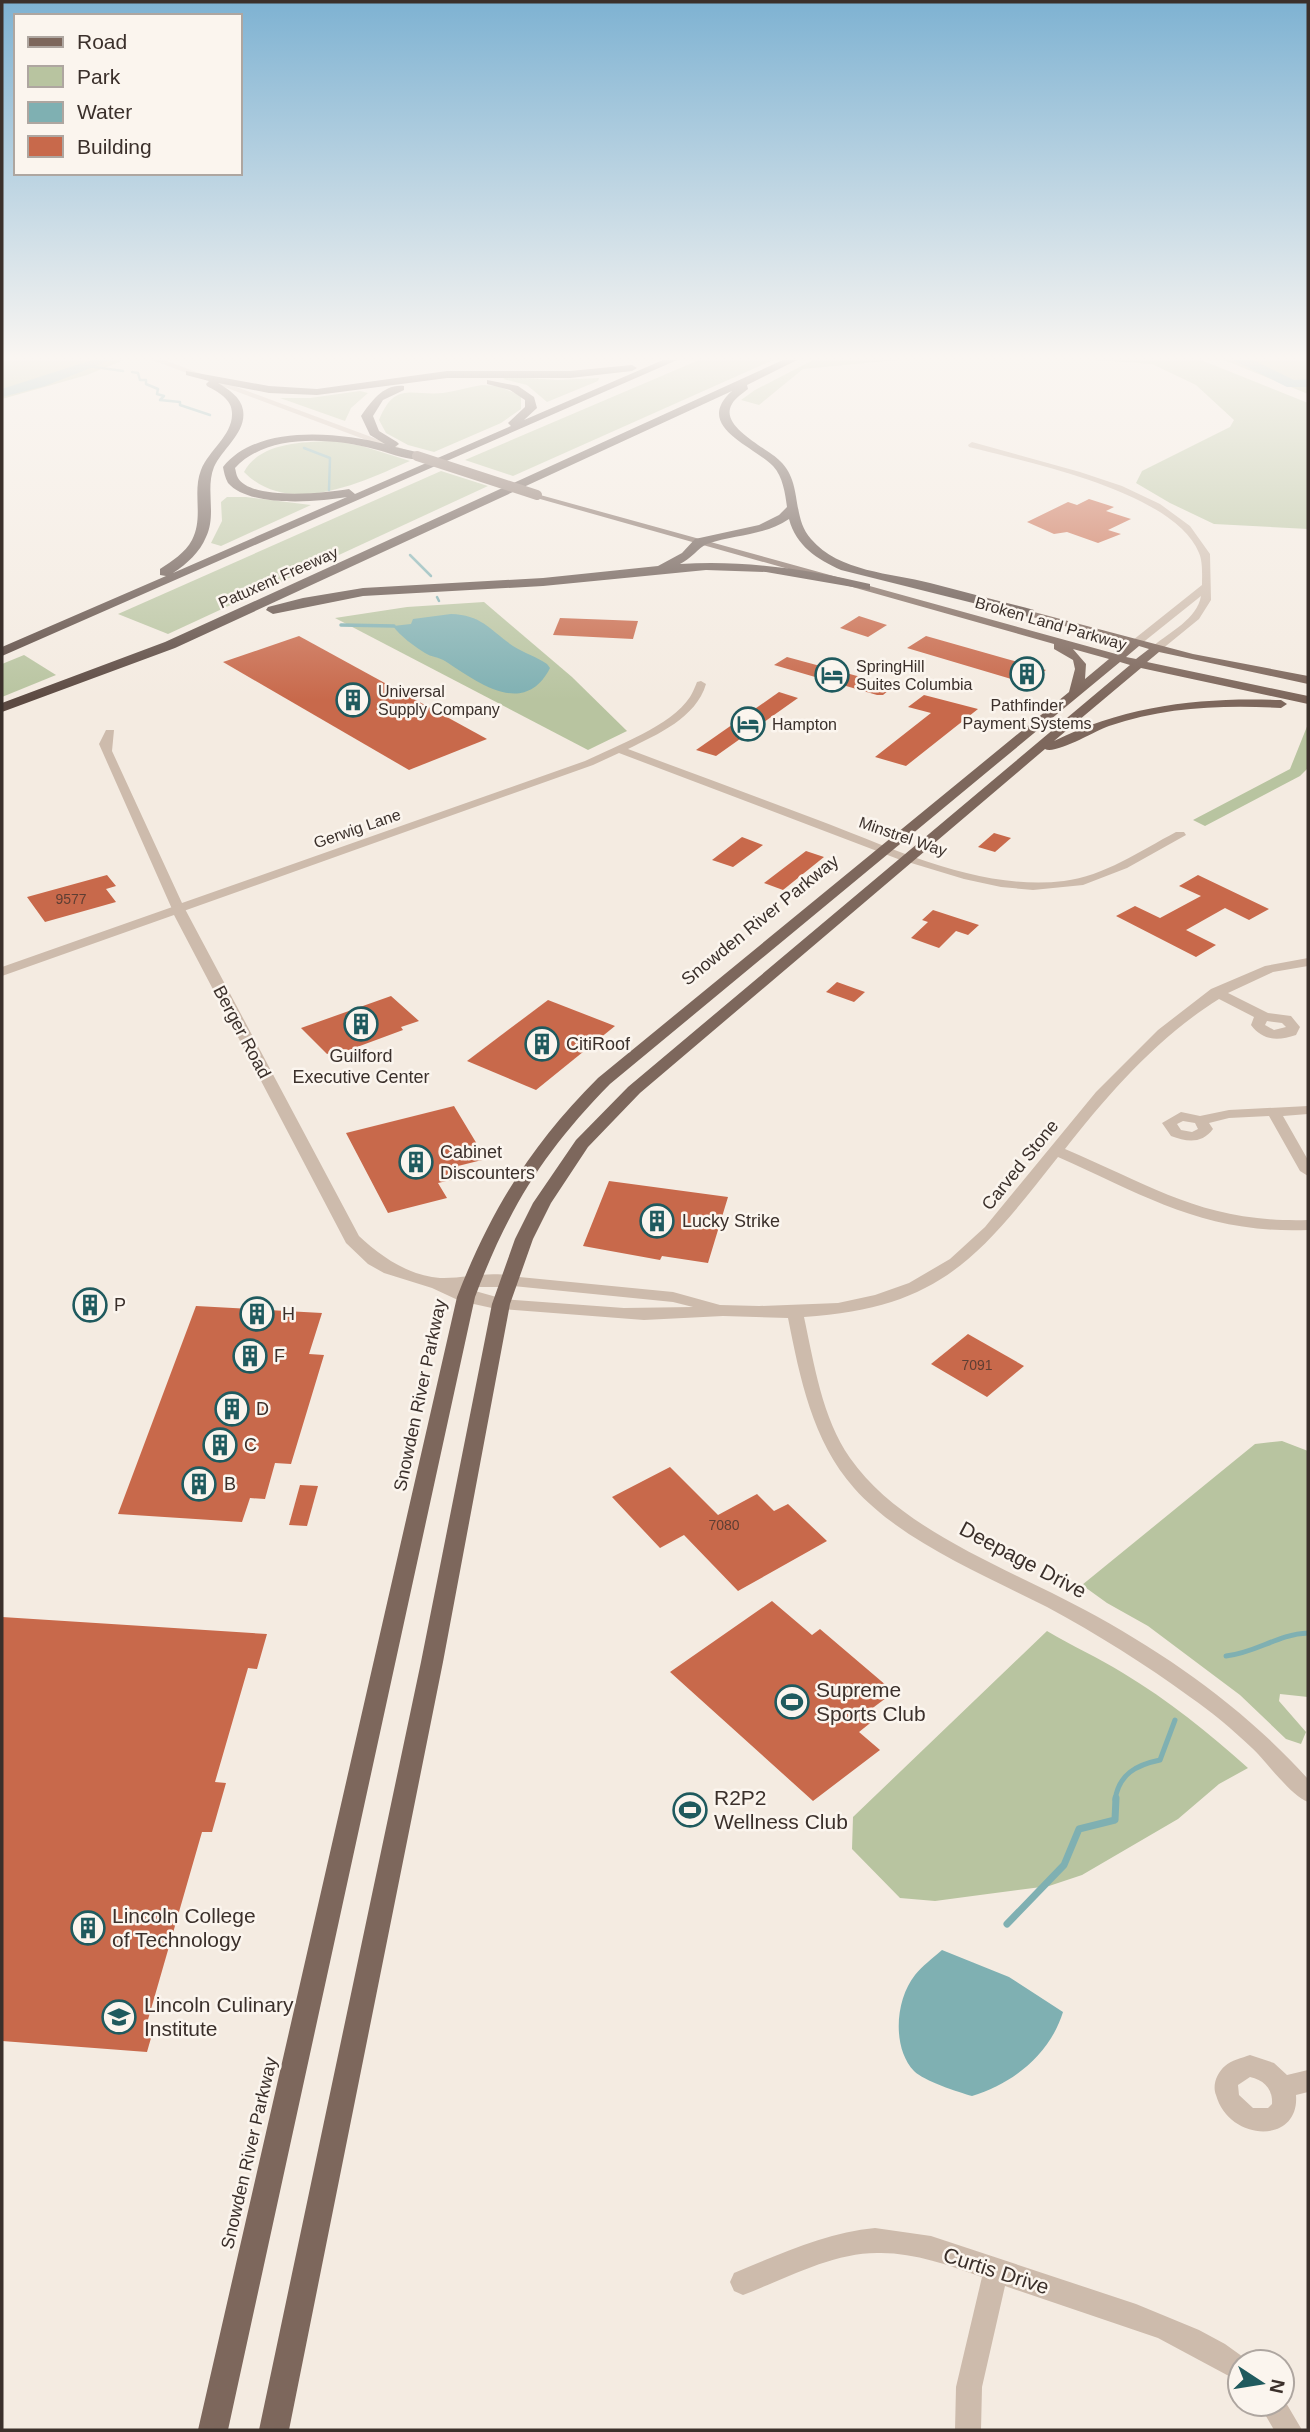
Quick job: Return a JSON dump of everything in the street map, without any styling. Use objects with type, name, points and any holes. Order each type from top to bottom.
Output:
[{"type":"highway","points":[[7,650],[157,577],[195,547],[206,520],[204,489],[206,473]]},
{"type":"highway","points":[[229,473],[235,482],[251,491],[274,496],[313,498],[354,492],[408,473]]},
{"type":"highway","points":[[7,650],[412,473]]},
{"type":"highway","name":"Patuxent Freeway","points":[[2,708],[93,675],[203,630],[545,473]]},
{"type":"highway","points":[[785,473],[799,531],[814,549],[841,564],[868,573],[1028,613]]},
{"type":"highway","points":[[648,572],[679,560],[700,542],[763,528],[783,519],[793,508]]},
{"type":"highway","points":[[93,675],[255,616],[317,599],[393,589],[555,582],[709,567],[756,567],[797,572],[865,587]]},
{"type":"main road","name":"Broken Land Parkway","points":[[471,473],[700,542],[788,564],[1139,664],[1308,703]]},
{"type":"main road","name":"Broken Land Parkway","points":[[788,564],[925,589],[1028,613],[1157,648],[1308,680]]},
{"type":"main road","points":[[1009,627],[1063,648],[1077,658],[1082,664],[1082,675],[1073,694]]},
{"type":"main road","name":"Snowden River Parkway","points":[[213,2430],[469,1288],[509,1197],[544,1146],[571,1113],[604,1081],[1137,642]]},
{"type":"main road","points":[[274,2430],[303,2277],[434,1649],[501,1304],[524,1239],[562,1171],[602,1121],[634,1090],[1157,648]]},
{"type":"main road","points":[[1009,772],[1072,736],[1099,724],[1138,714],[1210,704],[1308,703]]},
{"type":"street","points":[[1068,473],[1114,487],[1163,510],[1184,524],[1203,546],[1209,572],[1206,601],[1202,609],[1157,648]]},
{"type":"street","points":[[1137,642],[1206,587]]},
{"type":"street","name":"Gerwig Lane","points":[[2,972],[571,770],[618,749],[689,707],[701,692],[701,684]]},
{"type":"street","name":"Berger Road","points":[[110,732],[105,744],[106,751],[178,909],[352,1239],[374,1260],[390,1269],[438,1284],[469,1288],[509,1281]]},
{"type":"street","name":"Minstrel Way","points":[[618,749],[885,850],[995,883],[1051,887],[1093,878],[1180,835]]},
{"type":"street","name":"Carved Stone","points":[[501,1304],[668,1315],[725,1310],[795,1312],[875,1301],[915,1287],[965,1257],[995,1227],[1055,1150],[1135,1061],[1185,1015],[1216,992],[1260,972],[1308,962]]},
{"type":"street","points":[[1216,992],[1265,1017]]},
{"type":"street","points":[[1200,1120],[1229,1114],[1308,1110]]},
{"type":"street","points":[[1274,1112],[1308,1171]]},
{"type":"street","points":[[1055,1150],[1096,1167],[1138,1190],[1192,1211],[1251,1223],[1308,1225]]},
{"type":"street","name":"Carved Stone","points":[[509,1281],[673,1297],[725,1310]]},
{"type":"street","name":"Berger Road","points":[[469,1288],[501,1304]]},
{"type":"street","name":"Deepage Drive","points":[[795,1312],[819,1416],[845,1465],[864,1486],[913,1525],[1128,1644],[1174,1674],[1258,1742],[1308,1793]]},
{"type":"street","points":[[1282,2087],[1308,2081]]},
{"type":"street","name":"Curtis Drive","points":[[743,2283],[872,2240],[906,2243],[996,2270],[1178,2333],[1226,2359]]},
{"type":"street","points":[[968,2430],[969,2387],[996,2270]]},
{"type":"green space","points":[[246,473],[381,473],[326,492],[282,493],[262,486]]},
{"type":"green space","points":[[435,473],[449,473],[488,486],[168,634],[118,614]]},
{"type":"green space","points":[[1141,473],[1308,473],[1308,529],[1214,524],[1136,483]]},
{"type":"green space","points":[[227,497],[311,505],[221,546],[211,543],[222,521],[221,502]]},
{"type":"green space","points":[[484,602],[572,677],[627,731],[588,750],[335,618],[407,607]]},
{"type":"green space","points":[[24,655],[56,675],[2,697],[2,664]]},
{"type":"green space","points":[[1308,724],[1308,768],[1300,776],[1205,826],[1193,820],[1290,769]]},
{"type":"green space","points":[[1282,1441],[1308,1451],[1308,1697],[1280,1694],[1279,1701],[1306,1732],[1301,1744],[1286,1739],[1240,1695],[1148,1626],[1082,1585],[1255,1444]]},
{"type":"green space","points":[[1047,1631],[1156,1694],[1248,1768],[1219,1784],[1178,1819],[1082,1875],[1049,1886],[935,1901],[900,1898],[852,1849],[853,1817]]},
{"type":"water","points":[[451,614],[478,620],[513,646],[550,668],[539,683],[527,691],[499,691],[425,653],[393,626],[411,624],[413,619]]},
{"type":"water","points":[[942,1950],[1009,1977],[1063,2012],[1040,2054],[1016,2075],[972,2096],[933,2082],[914,2071],[902,2050],[899,2037],[900,2010],[908,1985]]},
{"type":"building","points":[[1089,499],[1114,507],[1106,511],[1131,519],[1108,530],[1121,534],[1098,543],[1067,532],[1054,534],[1027,522],[1068,502],[1077,505]]},
{"type":"building","points":[[859,616],[887,625],[868,637],[840,628]]},
{"type":"building","points":[[560,618],[638,621],[633,639],[553,635]]},
{"type":"building","name":"Universal Supply Company","points":[[299,636],[487,739],[409,770],[223,662]]},
{"type":"building","points":[[926,636],[1046,670],[1028,684],[907,648]]},
{"type":"building","name":"SpringHill Suites Columbia","points":[[787,657],[894,686],[883,695],[877,695],[774,665]]},
{"type":"building","name":"Hampton","points":[[779,692],[798,698],[716,756],[696,750]]},
{"type":"building","points":[[924,695],[978,709],[906,766],[875,757],[931,713],[908,707]]},
{"type":"building","points":[[994,833],[1011,838],[995,852],[978,847]]},
{"type":"building","points":[[742,837],[763,845],[733,867],[712,860]]},
{"type":"building","points":[[806,851],[824,857],[783,890],[764,883]]},
{"type":"building","points":[[107,875],[116,886],[106,889],[116,902],[45,922],[27,897]]},
{"type":"building","points":[[1198,875],[1269,909],[1249,920],[1225,908],[1186,930],[1216,945],[1196,957],[1116,916],[1135,906],[1160,918],[1201,896],[1179,886]]},
{"type":"building","points":[[933,910],[979,925],[968,935],[956,931],[939,948],[911,938],[928,922],[922,920]]},
{"type":"building","points":[[837,982],[865,992],[854,1002],[826,992]]},
{"type":"building","name":"Guilford Executive Center","points":[[391,996],[419,1021],[401,1027],[403,1030],[349,1050],[341,1049],[327,1054],[301,1028]]},
{"type":"building","name":"CitiRoof","points":[[548,1000],[615,1026],[536,1090],[467,1061]]},
{"type":"building","name":"Cabinet Discounters","points":[[454,1106],[486,1159],[458,1166],[464,1177],[438,1183],[447,1198],[388,1213],[346,1133]]},
{"type":"building","name":"Lucky Strike","points":[[609,1181],[728,1197],[708,1263],[662,1256],[660,1260],[583,1246]]},
{"type":"building","points":[[196,1306],[322,1313],[309,1354],[324,1355],[291,1464],[275,1463],[265,1499],[250,1498],[242,1522],[118,1514]]},
{"type":"building","points":[[968,1334],[1024,1366],[987,1397],[931,1364]]},
{"type":"building","points":[[670,1467],[718,1515],[757,1494],[774,1511],[788,1504],[827,1541],[738,1591],[684,1535],[660,1548],[612,1497]]},
{"type":"building","points":[[300,1485],[318,1486],[307,1526],[289,1525]]},
{"type":"building","name":"Supreme Sports Club","points":[[772,1601],[812,1635],[820,1629],[894,1692],[866,1713],[874,1720],[859,1732],[880,1750],[813,1801],[670,1672]]},
{"type":"building","name":"Lincoln College of Technology","points":[[2,1617],[267,1634],[257,1669],[248,1668],[215,1782],[226,1783],[212,1832],[202,1832],[147,2023],[155,2024],[147,2052],[2,2041]]},
{"type":"waterway","points":[[329,490],[330,473]]},
{"type":"waterway","points":[[410,555],[431,576]]},
{"type":"waterway","points":[[437,597],[439,601]]},
{"type":"waterway","points":[[341,625],[394,626]]},
{"type":"waterway","points":[[1226,1656],[1308,1633]]},
{"type":"waterway","points":[[1115,1800],[1120,1783],[1130,1772],[1160,1760],[1175,1720]]},
{"type":"waterway","points":[[1007,1924],[1064,1865],[1079,1829],[1115,1820],[1116,1798]]},
{"type":"place","name":"Pathfinder Payment Systems","points":[[1027,674]]},
{"type":"place","name":"SpringHill Suites Columbia","points":[[832,675]]},
{"type":"place","name":"Universal Supply Company","points":[[353,700]]},
{"type":"place","name":"Hampton","points":[[748,724]]},
{"type":"place","name":"Guilford Executive Center","points":[[361,1024]]},
{"type":"place","name":"CitiRoof","points":[[542,1044]]},
{"type":"place","name":"Cabinet Discounters","points":[[416,1162]]},
{"type":"place","name":"Lucky Strike","points":[[657,1221]]},
{"type":"place","name":"P","points":[[90,1305]]},
{"type":"place","name":"H","points":[[257,1314]]},
{"type":"place","name":"F","points":[[250,1356]]},
{"type":"place","name":"D","points":[[232,1409]]},
{"type":"place","name":"C","points":[[220,1445]]},
{"type":"place","name":"B","points":[[199,1484]]},
{"type":"place","name":"Supreme Sports Club","points":[[792,1702]]},
{"type":"place","name":"R2P2 Wellness Club","points":[[690,1810]]},
{"type":"place","name":"Lincoln College of Technology","points":[[88,1928]]},
{"type":"place","name":"Lincoln Culinary Institute","points":[[119,2017]]}]
